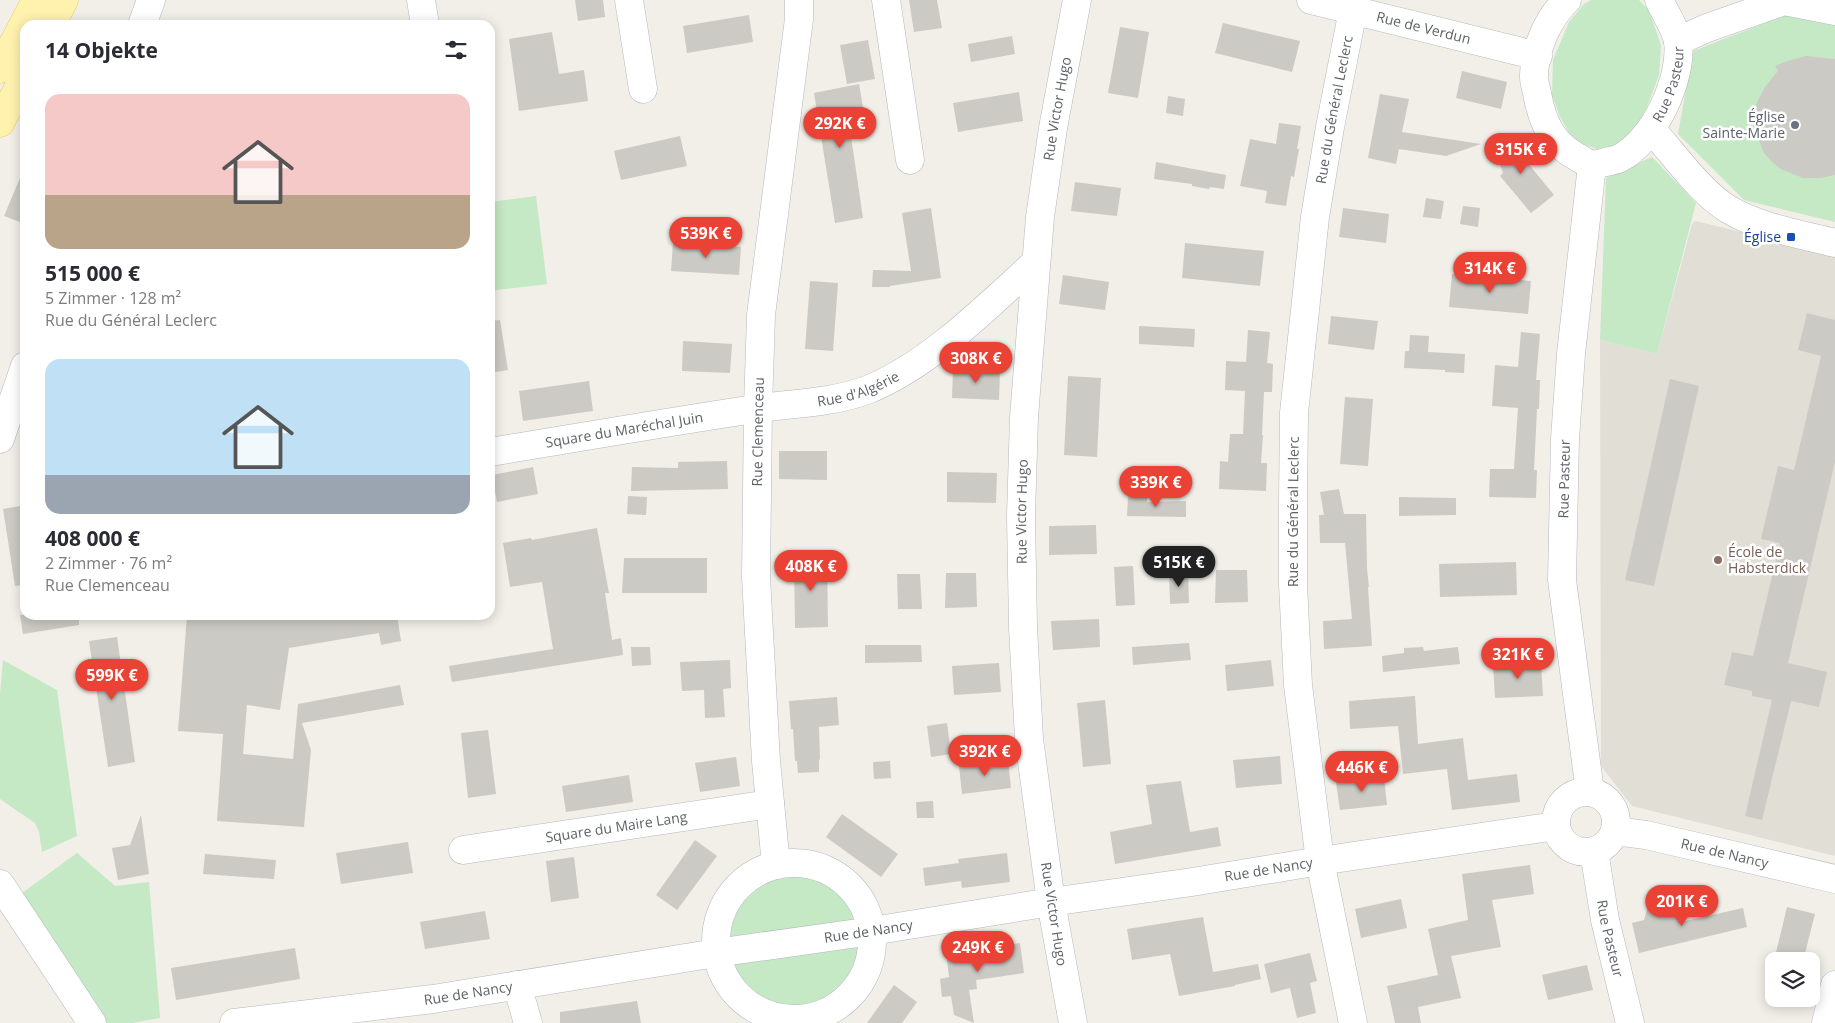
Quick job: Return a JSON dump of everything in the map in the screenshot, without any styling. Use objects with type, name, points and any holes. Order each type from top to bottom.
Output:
[{"type":"main road","points":[[26,20],[36,0]]},
{"type":"main road","points":[[54,20],[64,0]]},
{"type":"main road","points":[[0,69],[20,31]]},
{"type":"main road","points":[[0,123],[20,85]]},
{"type":"street","points":[[144,20],[151,0]]},
{"type":"street","points":[[421,0],[424,20]]},
{"type":"street","points":[[629,0],[643,89]]},
{"type":"street","name":"Rue Clemenceau","points":[[776,865],[770,804],[756,577],[758,408],[761,315],[799,19],[799,0]]},
{"type":"street","points":[[886,0],[910,160]]},
{"type":"street","name":"Rue Victor Hugo","points":[[1073,1023],[1051,902],[1029,739],[1023,627],[1021,516],[1024,417],[1040,217],[1053,128],[1077,0]]},
{"type":"street","name":"Rue de Verdun","points":[[1311,0],[1353,5],[1538,56]]},
{"type":"street","points":[[1567,0],[1553,17],[1546,30],[1534,75],[1540,109],[1551,135],[1567,152],[1592,165]]},
{"type":"street","name":"Rue Pasteur","points":[[1590,792],[1562,580],[1565,429],[1571,354],[1592,165],[1620,158],[1651,129],[1662,112],[1677,66],[1678,41],[1671,22],[1659,0]]},
{"type":"street","points":[[1678,41],[1707,28],[1784,1],[1835,11]]},
{"type":"street","name":"Rue du Général Leclerc","points":[[1352,1023],[1320,861],[1298,686],[1293,584],[1294,412],[1315,217],[1353,5]]},
{"type":"street","points":[[1651,129],[1708,193],[1729,210],[1771,227],[1835,243]]},
{"type":"street","name":"Rue d'Algérie","points":[[758,408],[827,401],[867,390],[902,372],[965,326],[1036,262]]},
{"type":"street","points":[[0,439],[20,381]]},
{"type":"street","name":"Square du Maréchal Juin","points":[[495,451],[758,408]]},
{"type":"street","points":[[1590,792],[1599,794],[1612,806],[1616,814],[1615,831],[1611,840],[1604,847],[1584,852],[1570,847],[1559,836],[1556,817],[1559,808],[1572,795],[1590,792]]},
{"type":"street","name":"Square du Maire Lang","points":[[463,850],[770,804]]},
{"type":"street","name":"Rue de Nancy","points":[[234,1023],[299,1019],[716,953],[872,931],[1051,902],[1556,826]]},
{"type":"street","name":"Rue de Nancy","points":[[1615,831],[1646,835],[1835,878]]},
{"type":"street","name":"Rue Pasteur","points":[[1594,851],[1605,920],[1630,1023]]},
{"type":"street","points":[[805,864],[819,867],[838,876],[855,891],[866,910],[872,931],[871,955],[863,978],[848,998],[828,1012],[804,1019],[780,1018],[757,1011],[738,996],[724,976],[716,953],[716,930],[723,907],[736,888],[754,873],[776,865],[805,864]]},
{"type":"street","points":[[0,884],[92,1023]]},
{"type":"street","points":[[517,985],[528,1023]]},
{"type":"street","points":[[1826,1023],[1835,985]]},
{"type":"street","points":[[1051,1023],[1066,990]]},
{"type":"shaded area","name":"École de Habsterdick","points":[[1695,221],[1835,254],[1835,856],[1632,806],[1601,766],[1600,340],[1657,354],[1692,224]]},
{"type":"green space","points":[[1591,0],[1639,0],[1649,11],[1661,45],[1659,75],[1647,107],[1635,129],[1617,145],[1597,149],[1574,141],[1560,117],[1552,95],[1553,60],[1569,22],[1584,4]]},
{"type":"green space","points":[[1786,15],[1835,26],[1835,222],[1744,200],[1678,134],[1693,51]]},
{"type":"green space","points":[[1652,157],[1696,203],[1657,354],[1600,340],[1606,178]]},
{"type":"green space","points":[[536,196],[547,284],[495,290],[495,201]]},
{"type":"green space","points":[[3,660],[57,690],[77,836],[42,852],[39,832],[35,823],[0,799],[0,694]]},
{"type":"green space","points":[[77,853],[115,886],[149,882],[160,1018],[132,1023],[103,1023],[18,896]]},
{"type":"green space","points":[[794,877],[818,882],[839,896],[853,917],[858,941],[853,965],[839,986],[818,1000],[794,1005],[770,1000],[749,986],[735,965],[730,941],[735,917],[749,896],[770,882]]},
{"type":"building","points":[[575,0],[603,0],[605,17],[578,21]]},
{"type":"building","points":[[909,0],[937,0],[942,28],[914,32]]},
{"type":"building","points":[[749,15],[753,42],[687,53],[683,26]]},
{"type":"building","points":[[1223,23],[1300,41],[1292,72],[1215,53]]},
{"type":"building","points":[[1120,27],[1149,32],[1138,98],[1108,93]]},
{"type":"building","points":[[552,32],[559,74],[584,70],[588,101],[519,111],[509,39]]},
{"type":"building","points":[[1012,36],[1015,54],[971,62],[968,44]]},
{"type":"building","points":[[868,40],[875,79],[847,84],[840,45]]},
{"type":"building","name":"Église Sainte-Marie","points":[[1806,56],[1835,59],[1835,175],[1820,178],[1803,178],[1781,169],[1764,153],[1755,131],[1757,102],[1765,87],[1778,71],[1775,66]]},
{"type":"building","points":[[1462,71],[1507,82],[1501,109],[1456,98]]},
{"type":"building","points":[[859,84],[864,113],[848,116],[863,218],[835,223],[814,93]]},
{"type":"building","points":[[1019,92],[1023,121],[958,132],[953,103]]},
{"type":"building","points":[[1380,94],[1409,99],[1402,132],[1481,144],[1446,156],[1399,149],[1396,164],[1368,158]]},
{"type":"building","points":[[1168,96],[1185,99],[1183,116],[1166,113]]},
{"type":"building","points":[[1279,123],[1301,126],[1294,177],[1291,176],[1286,206],[1265,203],[1267,191],[1240,186],[1250,139],[1276,144]]},
{"type":"building","points":[[1510,135],[1513,145],[1554,195],[1531,213],[1500,176],[1503,173],[1492,141]]},
{"type":"building","points":[[680,136],[687,166],[621,180],[614,151]]},
{"type":"building","points":[[1156,162],[1226,175],[1224,189],[1210,187],[1209,189],[1192,186],[1192,184],[1154,179]]},
{"type":"building","points":[[20,178],[20,222],[4,216]]},
{"type":"building","points":[[1075,182],[1121,188],[1117,216],[1071,211]]},
{"type":"building","points":[[1426,198],[1444,201],[1441,219],[1423,217]]},
{"type":"building","points":[[1463,206],[1480,208],[1478,227],[1460,224]]},
{"type":"building","points":[[931,208],[941,278],[890,287],[872,287],[873,270],[911,271],[902,213]]},
{"type":"building","points":[[1343,208],[1389,214],[1386,243],[1339,237]]},
{"type":"building","points":[[673,242],[741,247],[739,275],[671,271]]},
{"type":"building","points":[[1185,243],[1264,251],[1260,286],[1182,278]]},
{"type":"building","points":[[1452,274],[1531,281],[1528,314],[1449,307]]},
{"type":"building","points":[[1063,275],[1109,282],[1105,310],[1059,304]]},
{"type":"building","points":[[810,281],[838,283],[833,351],[805,349]]},
{"type":"building","points":[[1807,313],[1835,320],[1835,462],[1788,663],[1827,672],[1819,707],[1791,701],[1762,820],[1745,816],[1772,700],[1752,696],[1752,691],[1724,685],[1732,652],[1753,656],[1780,543],[1761,539],[1778,466],[1794,470],[1821,356],[1798,350]]},
{"type":"building","points":[[1331,316],[1378,321],[1374,350],[1328,344]]},
{"type":"building","points":[[495,320],[500,320],[508,370],[495,372]]},
{"type":"building","points":[[1139,326],[1195,329],[1194,347],[1139,344]]},
{"type":"building","points":[[1248,330],[1270,332],[1267,363],[1273,364],[1272,392],[1264,392],[1261,463],[1267,463],[1266,491],[1219,489],[1220,461],[1228,462],[1230,434],[1243,434],[1245,391],[1225,390],[1226,361],[1246,362]]},
{"type":"building","points":[[1521,332],[1540,334],[1536,380],[1540,380],[1534,470],[1537,470],[1536,498],[1489,497],[1490,469],[1514,469],[1518,408],[1492,406],[1495,365],[1518,367]]},
{"type":"building","points":[[1410,335],[1429,336],[1428,352],[1465,354],[1464,373],[1404,368],[1405,351],[1409,351]]},
{"type":"building","points":[[683,341],[732,344],[730,373],[682,371]]},
{"type":"building","points":[[953,369],[1000,371],[999,400],[952,398]]},
{"type":"building","points":[[1068,376],[1101,378],[1097,457],[1064,455]]},
{"type":"building","points":[[1670,379],[1699,386],[1654,586],[1625,580]]},
{"type":"building","points":[[589,381],[593,411],[523,421],[519,391]]},
{"type":"building","points":[[1345,397],[1373,399],[1368,466],[1340,464]]},
{"type":"building","points":[[779,451],[827,451],[827,480],[779,479]]},
{"type":"building","points":[[727,461],[728,489],[631,491],[632,467],[678,468],[678,462]]},
{"type":"building","points":[[533,467],[538,494],[497,502],[495,474]]},
{"type":"building","points":[[947,472],[997,473],[996,503],[947,502]]},
{"type":"building","points":[[1339,489],[1344,514],[1366,514],[1372,646],[1324,649],[1323,621],[1352,619],[1345,543],[1320,543],[1319,515],[1324,515],[1320,492]]},
{"type":"building","points":[[628,496],[647,497],[646,515],[627,514]]},
{"type":"building","points":[[1128,497],[1147,498],[1147,502],[1186,501],[1186,517],[1127,516]]},
{"type":"building","points":[[1399,497],[1456,498],[1456,515],[1399,516]]},
{"type":"building","points":[[20,506],[20,586],[15,586],[3,509]]},
{"type":"building","points":[[1096,525],[1097,554],[1049,555],[1049,526]]},
{"type":"building","points":[[597,528],[609,593],[605,593],[612,640],[621,638],[623,655],[452,682],[449,666],[553,649],[542,582],[510,587],[503,543],[531,538],[532,540]]},
{"type":"building","points":[[827,555],[828,627],[795,628],[794,556]]},
{"type":"building","points":[[624,558],[707,558],[707,593],[622,593]]},
{"type":"building","points":[[1516,562],[1517,595],[1440,597],[1439,564]]},
{"type":"building","points":[[1133,566],[1135,605],[1116,606],[1114,567]]},
{"type":"building","points":[[1216,570],[1247,570],[1248,602],[1215,603]]},
{"type":"building","points":[[1188,571],[1189,603],[1170,604],[1169,572]]},
{"type":"building","points":[[946,573],[976,573],[977,607],[945,608]]},
{"type":"building","points":[[897,574],[920,574],[922,609],[898,609]]},
{"type":"building","points":[[1099,619],[1100,647],[1053,650],[1051,621]]},
{"type":"building","points":[[21,620],[79,620],[79,625],[23,634]]},
{"type":"building","points":[[187,620],[398,620],[401,641],[381,645],[379,633],[289,648],[280,710],[247,705],[243,754],[293,759],[298,704],[400,685],[404,705],[302,723],[311,750],[304,827],[217,821],[223,734],[178,731]]},
{"type":"building","points":[[117,637],[135,762],[108,767],[89,641]]},
{"type":"building","points":[[1189,643],[1191,660],[1133,665],[1132,647]]},
{"type":"building","points":[[865,645],[921,645],[922,662],[865,663]]},
{"type":"building","points":[[631,647],[650,647],[651,665],[632,666]]},
{"type":"building","points":[[1423,647],[1424,651],[1458,647],[1460,664],[1383,672],[1382,656],[1404,653],[1404,648]]},
{"type":"building","points":[[730,660],[731,688],[723,689],[725,717],[705,718],[704,690],[682,691],[680,662]]},
{"type":"building","points":[[1271,660],[1274,686],[1227,691],[1225,665]]},
{"type":"building","points":[[1541,662],[1543,696],[1495,698],[1493,665]]},
{"type":"building","points":[[999,663],[1001,692],[954,695],[952,666]]},
{"type":"building","points":[[1415,696],[1418,744],[1463,738],[1468,780],[1517,774],[1520,802],[1452,810],[1447,769],[1403,774],[1398,726],[1350,729],[1349,701]]},
{"type":"building","points":[[837,697],[839,725],[819,727],[819,772],[798,773],[789,701]]},
{"type":"building","points":[[1105,700],[1111,764],[1083,767],[1077,703]]},
{"type":"building","points":[[947,723],[951,754],[931,757],[927,726]]},
{"type":"building","points":[[488,730],[496,794],[468,798],[461,733]]},
{"type":"building","points":[[1280,756],[1282,784],[1236,788],[1233,760]]},
{"type":"building","points":[[736,757],[740,786],[700,792],[695,763]]},
{"type":"building","points":[[1008,760],[1011,788],[962,794],[959,766]]},
{"type":"building","points":[[890,761],[891,778],[874,779],[873,762]]},
{"type":"building","points":[[629,775],[633,802],[566,812],[562,786]]},
{"type":"building","points":[[1384,777],[1387,805],[1340,810],[1336,782]]},
{"type":"building","points":[[1181,781],[1190,832],[1218,827],[1221,846],[1115,864],[1110,832],[1152,824],[1146,785]]},
{"type":"building","points":[[933,801],[934,818],[917,818],[916,802]]},
{"type":"building","points":[[842,814],[898,854],[881,877],[826,837]]},
{"type":"building","points":[[141,815],[149,874],[118,880],[112,848],[130,845]]},
{"type":"building","points":[[695,840],[717,856],[677,910],[656,895]]},
{"type":"building","points":[[408,842],[413,873],[341,884],[336,853]]},
{"type":"building","points":[[1007,853],[1010,882],[962,888],[961,881],[925,886],[923,868],[959,863],[958,859]]},
{"type":"building","points":[[205,854],[276,860],[274,879],[203,874]]},
{"type":"building","points":[[574,857],[579,898],[551,902],[546,861]]},
{"type":"building","points":[[1530,865],[1534,894],[1492,900],[1501,947],[1451,956],[1461,998],[1418,1007],[1421,1023],[1395,1023],[1387,986],[1438,975],[1428,929],[1468,920],[1462,874]]},
{"type":"building","points":[[1401,899],[1407,928],[1361,938],[1355,909]]},
{"type":"building","points":[[1658,902],[1670,914],[1678,912],[1681,922],[1743,908],[1747,927],[1639,953],[1632,923],[1644,920],[1648,906]]},
{"type":"building","points":[[1787,907],[1815,914],[1805,952],[1776,952]]},
{"type":"building","points":[[485,911],[490,939],[425,949],[420,922]]},
{"type":"building","points":[[1203,917],[1213,972],[1258,964],[1261,979],[1235,986],[1179,996],[1170,954],[1132,960],[1127,929]]},
{"type":"building","points":[[1020,943],[1024,973],[976,980],[977,989],[969,990],[974,1023],[954,1015],[951,996],[942,997],[940,979],[949,977],[946,953]]},
{"type":"building","points":[[295,948],[300,979],[176,1000],[171,968]]},
{"type":"building","points":[[1310,953],[1317,981],[1310,983],[1316,1013],[1297,1018],[1290,988],[1271,993],[1264,964]]},
{"type":"building","points":[[1587,965],[1593,990],[1548,1000],[1542,975]]},
{"type":"building","points":[[894,985],[917,1002],[902,1023],[867,1023]]},
{"type":"building","points":[[637,1001],[641,1023],[560,1023],[560,1012]]},
{"type":"place","name":"Église Sainte-Marie","points":[[1795,125]]},
{"type":"place","name":"Église","points":[[1791,237]]},
{"type":"place","name":"École de Habsterdick","points":[[1718,560]]}]
